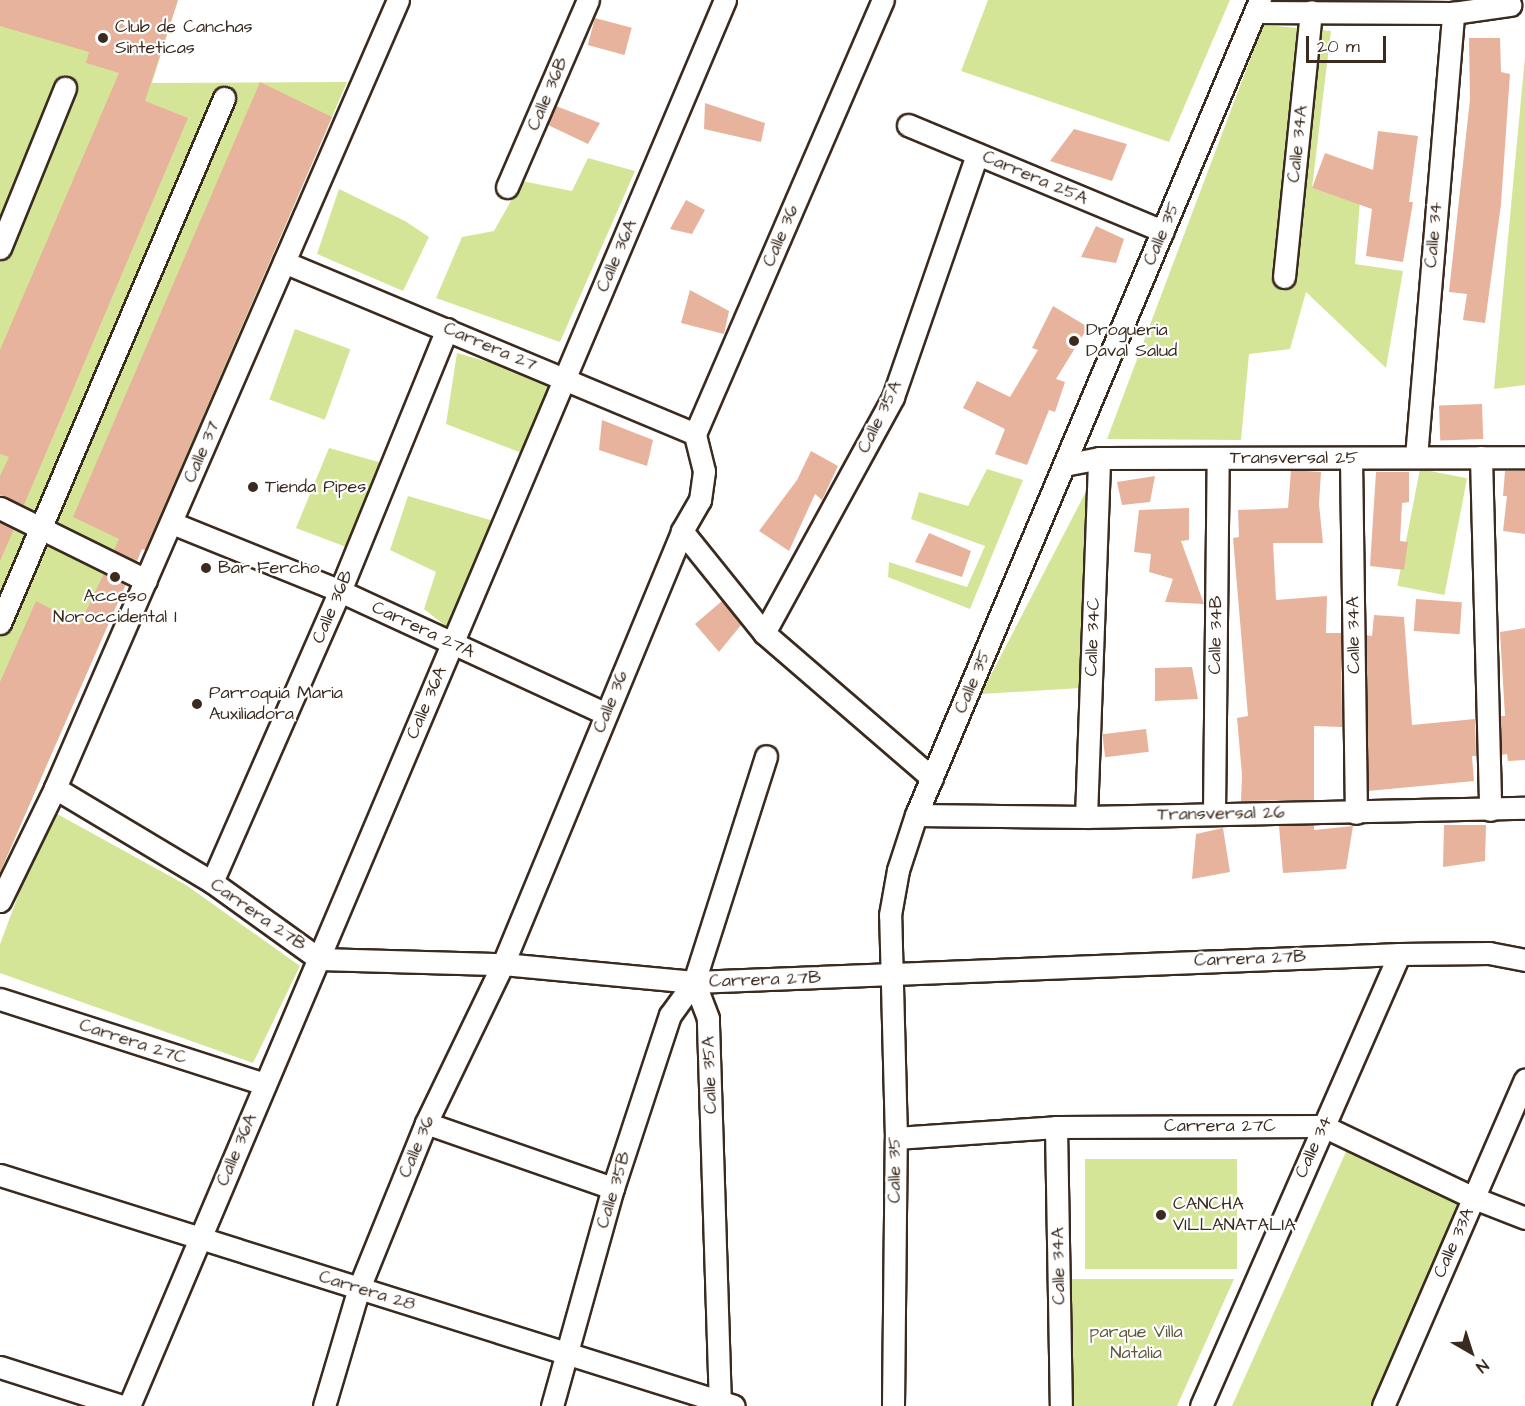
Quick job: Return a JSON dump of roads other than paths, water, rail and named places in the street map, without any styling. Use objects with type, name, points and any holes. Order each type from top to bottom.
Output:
[{"type":"street","name":"Calle 37","points":[[0,901],[55,788],[398,0]]},
{"type":"street","name":"Calle 36B","points":[[507,187],[588,0]]},
{"type":"street","name":"Calle 36A","points":[[129,1406],[725,0]]},
{"type":"street","name":"Calle 36","points":[[324,1406],[359,1288],[426,1123],[503,964],[682,531],[700,500],[704,471],[695,434],[884,0]]},
{"type":"street","points":[[1258,6],[1311,11],[1453,13],[1510,5]]},
{"type":"street","name":"Calle 35","points":[[893,1406],[896,1138],[890,915],[898,870],[916,815],[1258,6]]},
{"type":"street","name":"Calle 34A","points":[[1284,277],[1311,11]]},
{"type":"street","name":"Calle 34","points":[[1416,457],[1453,13]]},
{"type":"street","points":[[0,248],[65,88]]},
{"type":"street","points":[[0,623],[224,98]]},
{"type":"street","name":"Carrera 25A","points":[[908,125],[1163,231]]},
{"type":"street","name":"Calle 35A","points":[[764,633],[894,397],[977,154]]},
{"type":"street","name":"Carrera 27","points":[[284,262],[695,434]]},
{"type":"street","name":"Calle 36B","points":[[212,882],[340,591],[447,329]]},
{"type":"street","points":[[1481,457],[1490,810]]},
{"type":"street","name":"Transversal 25","points":[[1064,465],[1099,458],[1525,457]]},
{"type":"street","name":"Calle 34C","points":[[1086,817],[1099,458]]},
{"type":"street","name":"Calle 34B","points":[[1214,813],[1218,458]]},
{"type":"street","name":"Calle 34A","points":[[1351,458],[1356,813]]},
{"type":"street","points":[[0,508],[146,580]]},
{"type":"street","name":"Carrera 27A","points":[[171,523],[208,535],[340,591],[606,714]]},
{"type":"street","points":[[682,531],[764,633],[932,778]]},
{"type":"street","points":[[694,982],[766,756]]},
{"type":"street","name":"Carrera 27B","points":[[55,788],[212,882],[319,959],[503,964],[694,982],[1399,954],[1489,953],[1525,960]]},
{"type":"street","name":"Transversal 26","points":[[916,815],[1086,817],[1525,808]]},
{"type":"street","name":"Calle 34","points":[[1201,1406],[1399,954]]},
{"type":"street","name":"Calle 35A","points":[[694,982],[708,1018],[725,1405]]},
{"type":"street","name":"Calle 35B","points":[[552,1406],[613,1188],[670,1015],[694,982]]},
{"type":"street","name":"Carrera 27C","points":[[0,999],[265,1084]]},
{"type":"street","name":"Calle 33A","points":[[1383,1406],[1525,1080]]},
{"type":"street","points":[[426,1123],[613,1188]]},
{"type":"street","name":"Calle 34A","points":[[1056,1126],[1061,1406]]},
{"type":"street","name":"Carrera 27C","points":[[896,1138],[1056,1126],[1323,1126],[1474,1198],[1525,1218]]},
{"type":"street","name":"Carrera 28","points":[[0,1175],[725,1405]]},
{"type":"street","points":[[0,1367],[122,1406]]},
{"type":"place","name":"Club de Canchas Sinteticas","points":[[103,38]]},
{"type":"place","name":"Drogueria Daval Salud","points":[[1074,341]]},
{"type":"place","name":"Tienda Pipes","points":[[253,487]]},
{"type":"place","name":"Bar Fercho","points":[[206,568]]},
{"type":"place","name":"Acceso Noroccidental I","points":[[115,577]]},
{"type":"place","name":"Parroquia Maria Auxiliadora","points":[[197,704]]},
{"type":"place","name":"CANCHA VILLANATALIA","points":[[1161,1215]]},
{"type":"park label","name":"parque Villa Natalia","points":[[1136,1343]]}]
